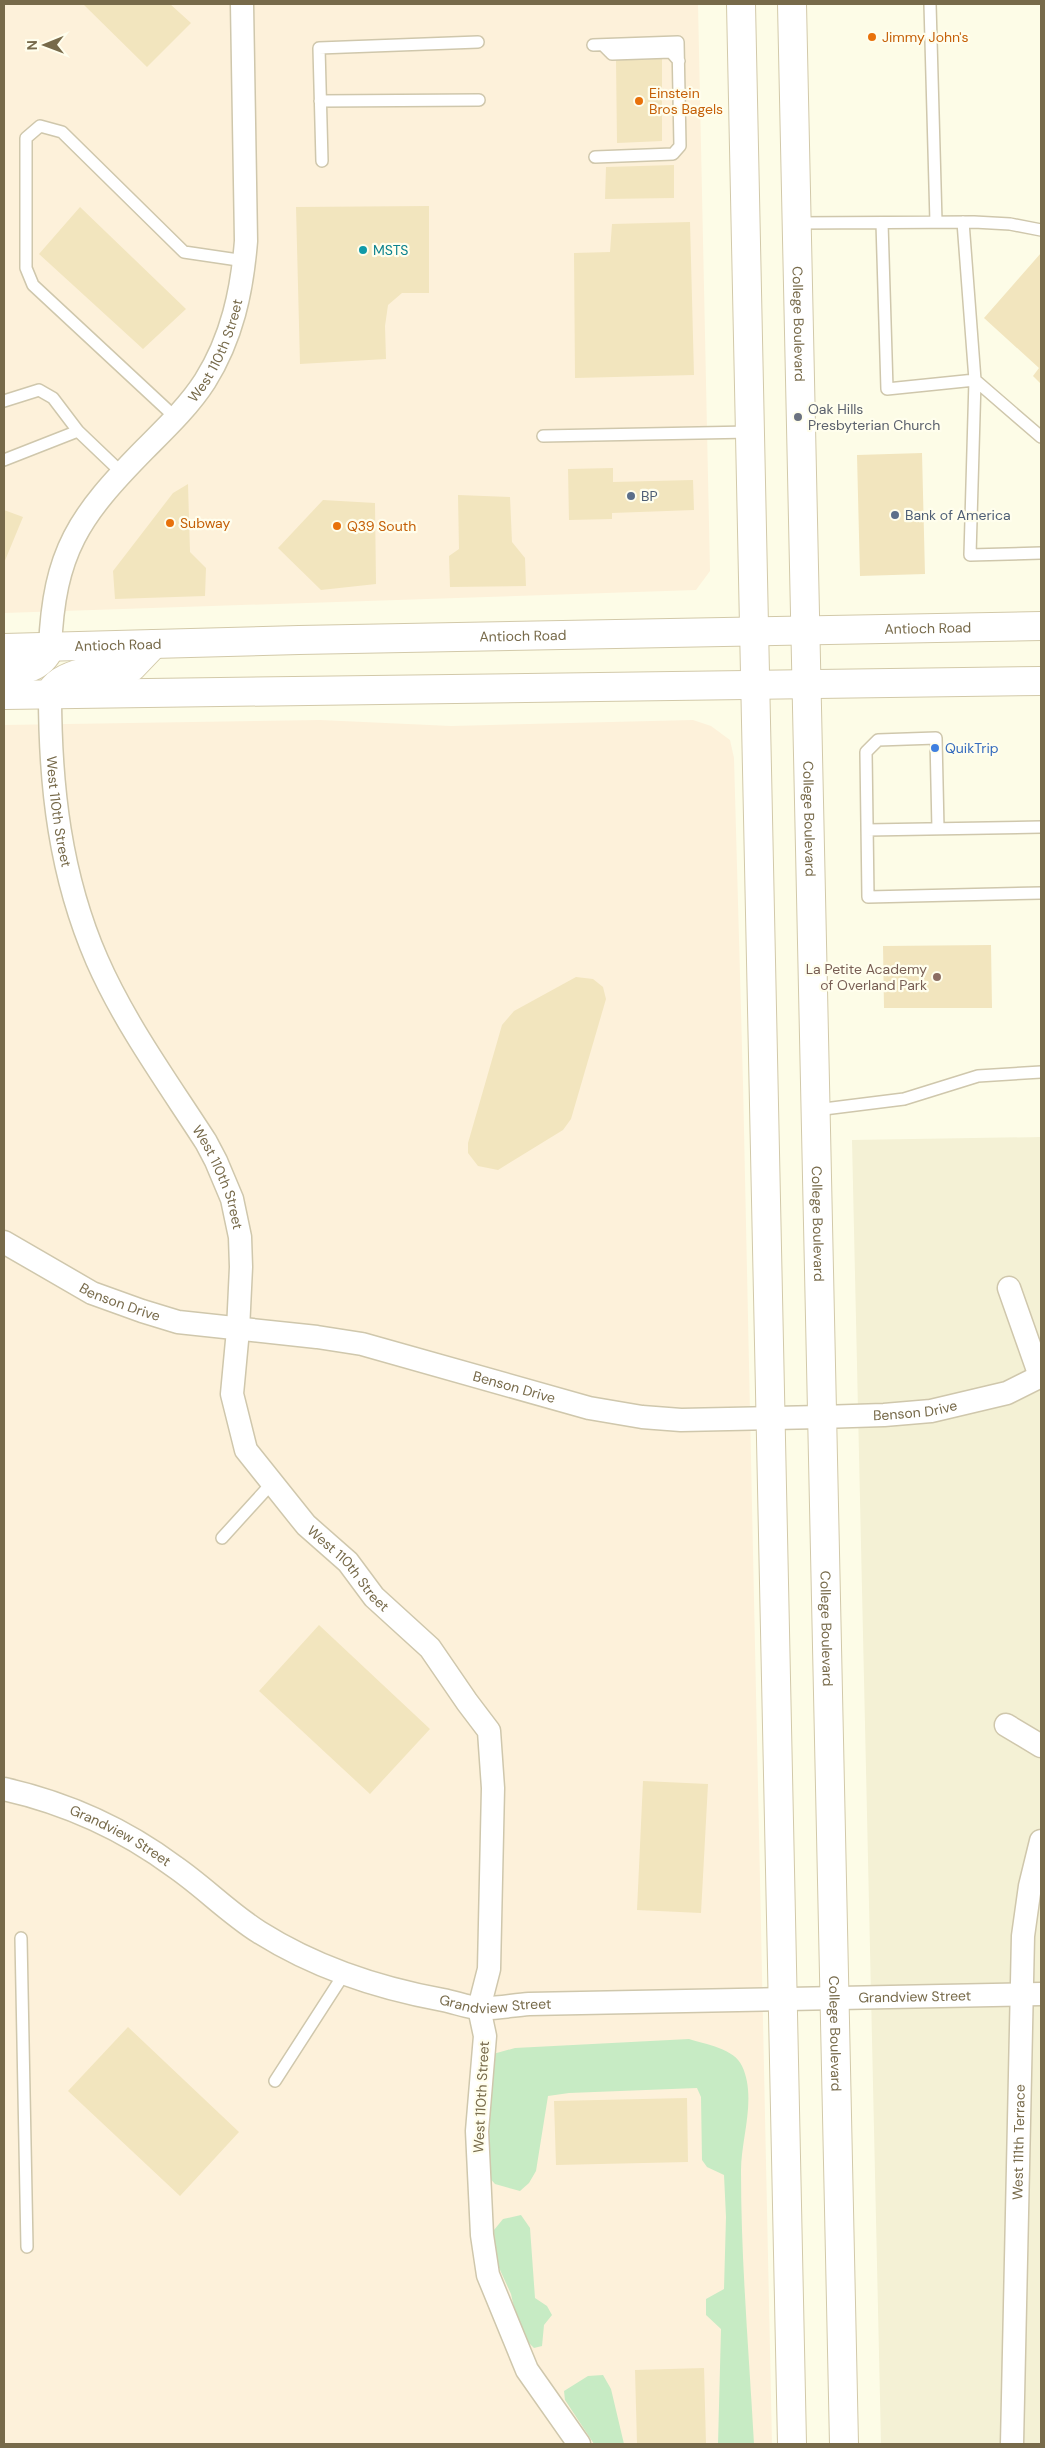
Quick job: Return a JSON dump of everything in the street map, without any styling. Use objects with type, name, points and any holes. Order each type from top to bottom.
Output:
[{"type":"main road","points":[[741,4],[792,2444]]},
{"type":"main road","name":"College Boulevard","points":[[792,4],[807,630],[821,1417],[844,2444]]},
{"type":"main road","name":"Antioch Road","points":[[4,648],[1041,626]]},
{"type":"main road","points":[[50,694],[52,689],[62,682],[83,672],[132,667],[154,644]]},
{"type":"main road","points":[[4,672],[32,667],[40,662],[50,648]]},
{"type":"main road","points":[[4,695],[1041,681]]},
{"type":"street","name":"West 110th Street","points":[[50,648],[52,608],[64,558],[82,523],[122,473],[175,417],[204,382],[225,342],[236,311],[245,261],[246,240],[242,4]]},
{"type":"street","name":"West 110th Street","points":[[50,694],[52,778],[61,848],[75,899],[97,960],[126,1015],[209,1148],[232,1199],[240,1237],[241,1266],[232,1394],[246,1450],[306,1526],[348,1562],[374,1597],[430,1648],[489,1731],[493,1788],[489,1969],[479,2008],[485,2036],[477,2131],[482,2234],[488,2275],[527,2370],[579,2444]]},
{"type":"street","name":"Benson Drive","points":[[4,1242],[92,1293],[178,1322],[238,1330],[317,1337],[362,1344],[589,1408],[642,1417],[681,1420],[884,1416],[931,1411],[1007,1393],[1040,1376],[1009,1288]]},
{"type":"street","points":[[1006,1725],[1041,1746]]},
{"type":"street","name":"Grandview Street","points":[[4,1789],[34,1796],[82,1813],[121,1832],[175,1867],[220,1904],[258,1931],[303,1957],[344,1974],[418,1996],[479,2008],[529,2004],[1031,1994]]},
{"type":"street","name":"West 111th Terrace","points":[[1012,2444],[1031,1994],[1025,1926],[1030,1886],[1041,1841]]},
{"type":"lane","points":[[930,4],[936,222]]},
{"type":"lane","points":[[322,161],[319,48],[478,42]]},
{"type":"lane","points":[[595,158],[673,154],[680,146],[678,42],[598,45]]},
{"type":"lane","points":[[320,101],[479,100]]},
{"type":"lane","points":[[175,417],[33,285],[26,268],[26,138],[40,126],[62,132],[184,252],[245,261]]},
{"type":"lane","points":[[797,223],[963,222],[1010,224],[1041,230]]},
{"type":"lane","points":[[963,222],[975,380],[970,555],[1041,553]]},
{"type":"lane","points":[[882,223],[887,389],[975,380],[1041,437]]},
{"type":"lane","points":[[4,402],[40,390],[53,398],[78,431],[122,473]]},
{"type":"lane","points":[[4,460],[78,431]]},
{"type":"lane","points":[[543,436],[750,432]]},
{"type":"lane","points":[[938,829],[936,738],[878,740],[866,752],[868,897],[1041,893]]},
{"type":"lane","points":[[867,830],[1041,827]]},
{"type":"lane","points":[[816,1110],[904,1099],[978,1076],[1041,1072]]},
{"type":"lane","points":[[222,1538],[272,1483]]},
{"type":"lane","points":[[21,1938],[27,2247]]},
{"type":"lane","points":[[275,2081],[344,1974]]},
{"type":"shaded area","points":[[4,4],[698,4],[710,571],[696,590],[4,613]]},
{"type":"shaded area","points":[[320,720],[451,726],[693,720],[711,726],[730,740],[734,758],[743,1083],[772,2444],[4,2444],[4,725]]},
{"type":"shaded area","points":[[1041,1137],[1041,2444],[881,2444],[852,1140]]},
{"type":"green space","points":[[689,2039],[719,2048],[733,2055],[742,2066],[746,2078],[748,2105],[741,2171],[741,2205],[754,2444],[718,2444],[721,2329],[706,2315],[706,2299],[724,2289],[726,2217],[724,2175],[707,2167],[702,2160],[701,2097],[697,2088],[569,2093],[548,2096],[536,2171],[529,2183],[520,2191],[495,2184],[487,2175],[493,2054],[515,2048]]},
{"type":"green space","points":[[521,2215],[530,2228],[535,2298],[547,2306],[552,2315],[544,2325],[542,2346],[534,2348],[520,2334],[511,2294],[495,2259],[494,2230],[503,2219]]},
{"type":"green space","points":[[603,2375],[611,2389],[624,2444],[594,2444],[565,2400],[564,2391],[588,2376]]},
{"type":"building","points":[[83,4],[170,4],[191,23],[147,67]]},
{"type":"building","name":"Einstein Bros Bagels","points":[[662,59],[662,141],[617,143],[616,60]]},
{"type":"building","points":[[674,165],[674,198],[605,199],[606,167]]},
{"type":"building","name":"MSTS","points":[[429,206],[429,293],[402,293],[388,305],[385,326],[386,359],[300,364],[296,207]]},
{"type":"building","points":[[80,207],[186,309],[143,349],[39,254]]},
{"type":"building","points":[[690,222],[694,375],[575,378],[574,253],[610,252],[612,224]]},
{"type":"building","points":[[1041,253],[1041,384],[1033,376],[1039,368],[984,318]]},
{"type":"building","points":[[922,453],[925,574],[860,576],[857,455]]},
{"type":"building","name":"BP","points":[[613,468],[613,482],[693,480],[694,510],[612,513],[612,519],[569,520],[568,469]]},
{"type":"building","name":"Subway","points":[[188,484],[190,552],[206,568],[205,596],[115,599],[113,571],[173,493]]},
{"type":"building","points":[[458,495],[510,497],[512,542],[525,558],[526,586],[450,587],[449,556],[459,549]]},
{"type":"building","name":"Q39 South","points":[[323,500],[375,503],[376,584],[321,590],[278,548]]},
{"type":"building","points":[[4,510],[23,517],[4,563]]},
{"type":"building","name":"La Petite Academy of Overland Park","points":[[991,945],[992,1008],[884,1008],[883,946]]},
{"type":"building","points":[[576,977],[593,979],[603,987],[606,999],[571,1119],[563,1130],[498,1170],[478,1166],[468,1153],[468,1143],[502,1025],[514,1011]]},
{"type":"building","points":[[319,1625],[430,1729],[370,1794],[259,1691]]},
{"type":"building","points":[[643,1781],[708,1784],[701,1913],[637,1910]]},
{"type":"building","points":[[128,2027],[239,2132],[180,2196],[68,2091]]},
{"type":"building","points":[[687,2098],[688,2162],[556,2165],[554,2101]]},
{"type":"building","points":[[704,2368],[706,2444],[637,2444],[635,2370]]},
{"type":"place","name":"Jimmy John's","points":[[872,37]]},
{"type":"place","name":"Einstein Bros Bagels","points":[[639,101]]},
{"type":"place","name":"MSTS","points":[[363,250]]},
{"type":"place","name":"Oak Hills Presbyterian Church","points":[[798,417]]},
{"type":"place","name":"BP","points":[[631,496]]},
{"type":"place","name":"Bank of America","points":[[895,515]]},
{"type":"place","name":"Subway","points":[[170,523]]},
{"type":"place","name":"Q39 South","points":[[337,526]]},
{"type":"place","name":"QuikTrip","points":[[935,748]]},
{"type":"place","name":"La Petite Academy of Overland Park","points":[[937,977]]}]
